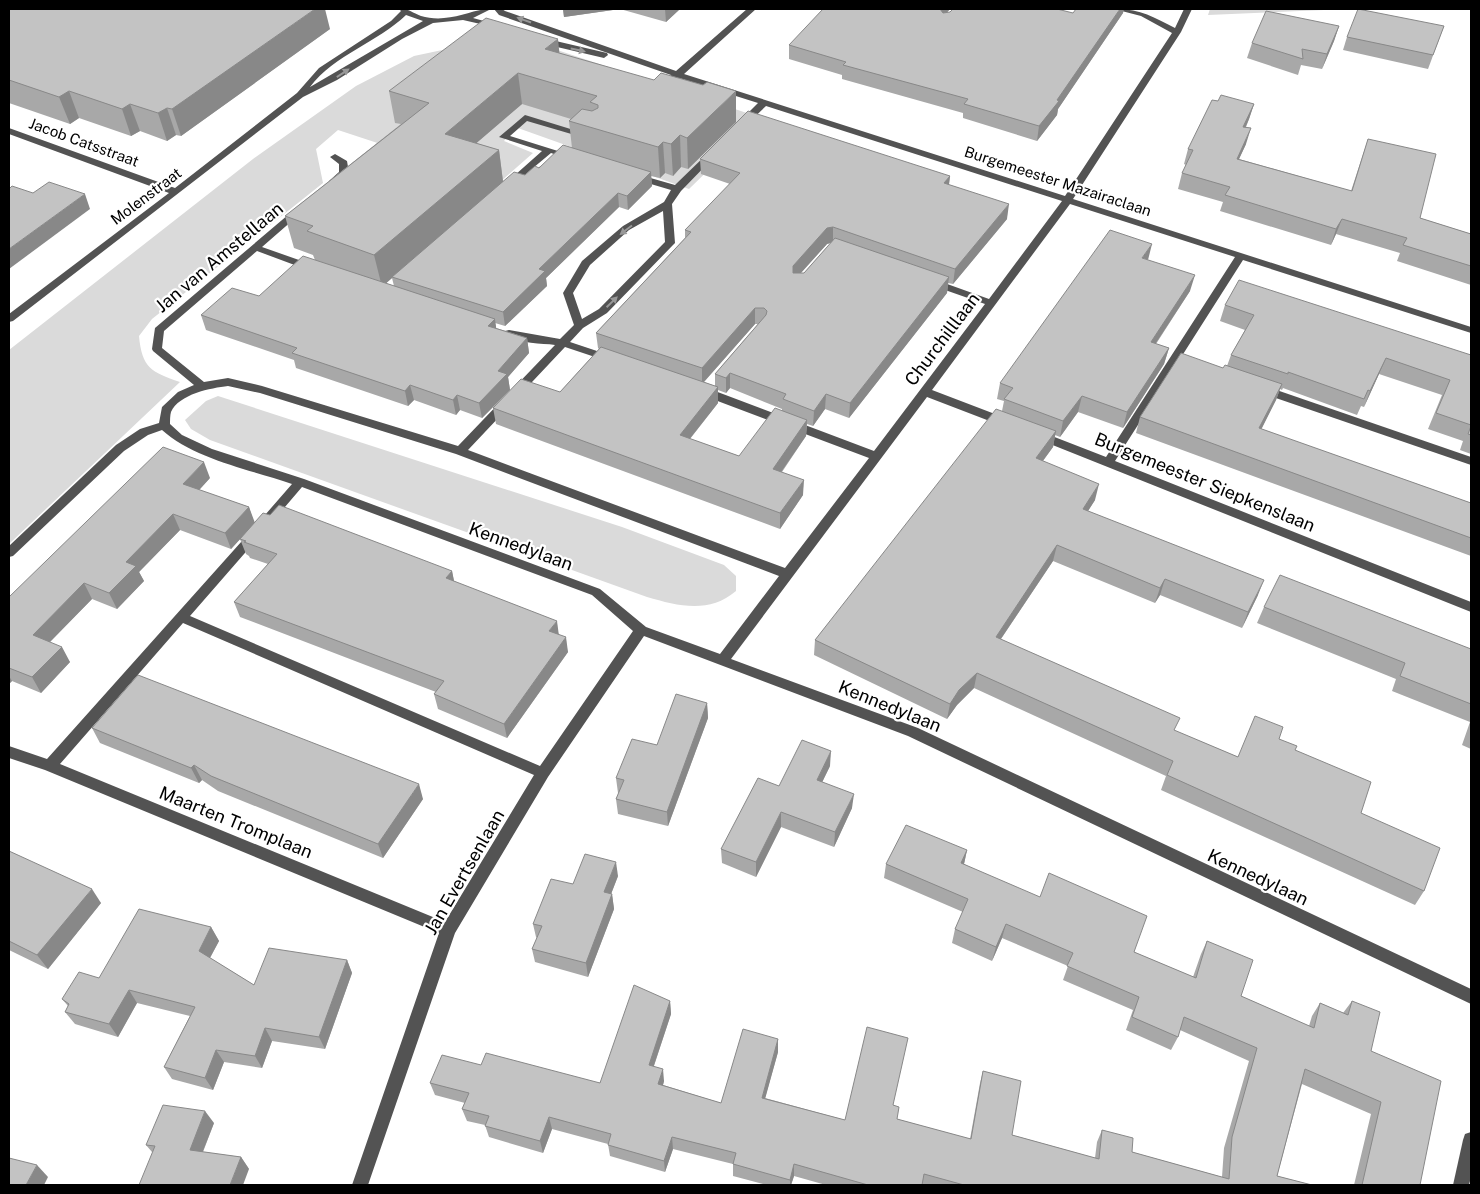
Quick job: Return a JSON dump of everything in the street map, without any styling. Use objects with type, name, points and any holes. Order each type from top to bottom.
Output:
[{"type":"street","points":[[464,18],[487,9]]},
{"type":"street","name":"Burgemeester Mazairaclaan","points":[[498,9],[502,13],[582,40],[636,62]]},
{"type":"street","points":[[661,85],[677,74],[752,9]]},
{"type":"street","points":[[1118,9],[1143,14],[1177,32]]},
{"type":"street","name":"Churchilllaan","points":[[723,660],[1059,213],[1177,32],[1188,9]]},
{"type":"street","points":[[405,10],[433,20],[464,18],[504,28]]},
{"type":"street","name":"Molenstraat","points":[[300,95],[307,82],[351,50],[398,20],[405,10]]},
{"type":"street","name":"Molenstraat","points":[[9,319],[300,95],[323,86],[408,32],[433,20]]},
{"type":"street","name":"Burgemeester Mazairaclaan","points":[[530,37],[636,62],[677,74],[1471,330]]},
{"type":"street","points":[[548,42],[557,55]]},
{"type":"street","points":[[736,130],[765,102]]},
{"type":"street","points":[[586,161],[504,137],[525,118],[595,138]]},
{"type":"street","name":"Jacob Catsstraat","points":[[9,131],[176,192]]},
{"type":"street","points":[[504,189],[550,150]]},
{"type":"street","points":[[579,326],[568,293],[586,263],[626,228],[667,204],[677,189],[716,150]]},
{"type":"street","points":[[329,186],[344,173],[344,163],[335,157]]},
{"type":"street","points":[[623,172],[677,189]]},
{"type":"street","name":"Jan van Amstellaan","points":[[202,386],[158,349],[159,330],[306,204]]},
{"type":"street","points":[[460,450],[579,326],[603,311],[670,243],[667,204]]},
{"type":"street","points":[[254,247],[320,270]]},
{"type":"street","points":[[1109,462],[1179,360],[1240,257]]},
{"type":"street","points":[[926,280],[991,303]]},
{"type":"street","points":[[494,328],[522,337],[562,343],[625,364]]},
{"type":"street","points":[[9,553],[120,448],[144,432],[164,425],[166,410],[182,395],[202,386],[228,382],[262,390],[460,450],[787,574]]},
{"type":"street","points":[[1249,384],[1471,461]]},
{"type":"street","points":[[704,388],[876,456]]},
{"type":"street","name":"Burgemeester Siepkenslaan","points":[[925,392],[1109,462],[1471,607]]},
{"type":"street","name":"Kennedylaan","points":[[164,425],[178,438],[208,452],[300,482],[596,592],[641,630],[913,732],[1471,997]]},
{"type":"street","points":[[50,766],[300,482]]},
{"type":"street","points":[[181,617],[543,773]]},
{"type":"street","name":"Jan Evertsenlaan","points":[[360,1185],[448,930],[543,773],[641,630]]},
{"type":"street","name":"Maarten Tromplaan","points":[[9,752],[50,766],[448,930]]},
{"type":"street","points":[[1461,1185],[1471,1140]]},
{"type":"shaded area","points":[[1210,9],[1348,9],[1208,15]]},
{"type":"shaded area","points":[[536,43],[762,118],[689,189],[515,127],[504,141],[533,153],[499,183],[338,130],[316,149],[323,183],[152,319],[139,336],[140,347],[150,367],[162,375],[180,382],[9,544],[9,350],[253,159],[356,86],[414,56],[447,49]]},
{"type":"shaded area","points":[[218,396],[622,527],[724,565],[736,576],[736,591],[715,603],[693,606],[647,597],[210,440],[191,429],[185,420],[206,401]]},
{"type":"building","points":[[9,9],[315,9],[172,109],[167,108],[158,113],[130,104],[122,109],[69,91],[59,97],[9,80]]},
{"type":"building","points":[[823,9],[940,9],[943,13],[950,12],[953,9],[1057,9],[1073,13],[1076,9],[1120,9],[1057,100],[1059,101],[1039,126],[964,104],[968,99],[843,65],[846,62],[789,45]]},
{"type":"building","points":[[1358,9],[1444,26],[1433,55],[1347,37]]},
{"type":"building","points":[[1266,11],[1339,26],[1327,54],[1302,49],[1303,59],[1252,43]]},
{"type":"building","points":[[486,18],[558,39],[545,49],[654,80],[661,73],[703,85],[707,82],[736,91],[687,138],[680,135],[671,144],[663,142],[658,147],[569,121],[582,109],[592,111],[598,108],[598,105],[590,102],[597,96],[518,73],[445,134],[499,150],[374,255],[307,231],[313,226],[285,216],[429,103],[389,91]]},
{"type":"building","points":[[1221,95],[1254,104],[1243,127],[1251,128],[1237,159],[1352,191],[1368,139],[1436,154],[1420,218],[1471,234],[1471,266],[1403,245],[1407,238],[1342,219],[1336,229],[1225,195],[1230,187],[1182,173],[1193,150],[1188,149],[1212,100],[1218,101]]},
{"type":"building","points":[[748,111],[950,176],[944,183],[1009,204],[955,269],[833,227],[827,228],[793,266],[793,273],[804,273],[835,238],[949,277],[850,403],[826,394],[814,411],[783,399],[786,394],[730,373],[726,378],[715,374],[766,315],[767,311],[764,308],[755,308],[702,368],[596,333],[691,232],[685,230],[740,173],[700,159]]},
{"type":"building","points":[[563,145],[651,172],[627,196],[618,193],[539,269],[545,271],[503,312],[392,277],[514,172],[525,175],[535,166],[539,168]]},
{"type":"building","points":[[49,182],[85,194],[9,249],[9,189],[12,186],[33,193]]},
{"type":"building","points":[[1110,230],[1152,244],[1142,258],[1195,275],[1151,342],[1169,348],[1127,412],[1082,396],[1063,421],[1004,399],[1013,388],[1000,383]]},
{"type":"building","points":[[303,256],[495,319],[488,326],[527,338],[498,371],[507,374],[479,403],[457,395],[453,400],[410,385],[405,391],[292,353],[297,348],[201,315],[232,288],[259,296]]},
{"type":"building","points":[[1239,280],[1471,355],[1471,425],[1436,413],[1450,380],[1386,358],[1370,391],[1368,390],[1364,399],[1288,372],[1288,374],[1231,355],[1254,315],[1225,305]]},
{"type":"building","points":[[601,347],[718,387],[680,435],[739,456],[775,408],[807,420],[773,469],[804,480],[780,513],[493,408],[521,379],[560,392]]},
{"type":"building","points":[[1181,353],[1223,368],[1225,365],[1282,384],[1259,428],[1471,503],[1471,538],[1140,417]]},
{"type":"building","points":[[996,409],[1056,431],[1036,458],[1099,484],[1083,509],[1264,580],[1248,612],[1165,579],[1160,588],[1057,545],[996,637],[1180,718],[1174,730],[1238,757],[1255,716],[1283,727],[1279,739],[1297,746],[1295,750],[1371,782],[1361,813],[1440,848],[1424,891],[1167,775],[1173,761],[977,673],[959,690],[950,704],[815,640]]},
{"type":"building","points":[[163,447],[204,462],[183,484],[249,507],[225,533],[173,514],[126,562],[136,566],[109,593],[84,583],[33,635],[62,647],[32,677],[9,668],[9,597]]},
{"type":"building","points":[[279,505],[452,571],[446,578],[557,621],[549,631],[566,637],[504,724],[434,694],[444,681],[234,602],[277,554],[240,539],[263,513],[270,515]]},
{"type":"building","points":[[1280,575],[1471,649],[1471,704],[1400,676],[1405,663],[1264,607]]},
{"type":"building","points":[[138,675],[419,784],[378,844],[211,776],[194,765],[191,768],[92,728]]},
{"type":"building","points":[[676,694],[707,703],[667,812],[616,799],[624,780],[616,778],[632,739],[657,745]]},
{"type":"building","points":[[802,740],[831,751],[817,780],[854,794],[835,832],[781,812],[756,862],[721,849],[758,778],[779,786]]},
{"type":"building","points":[[906,825],[967,850],[961,863],[1040,897],[1049,873],[1147,916],[1134,952],[1196,978],[1207,941],[1253,960],[1241,996],[1314,1028],[1320,1003],[1348,1015],[1352,1001],[1380,1012],[1371,1051],[1441,1081],[1420,1185],[1362,1185],[1381,1102],[1305,1069],[1277,1176],[1312,1185],[964,1185],[924,1174],[922,1185],[868,1185],[794,1164],[790,1180],[733,1164],[736,1153],[672,1137],[664,1161],[608,1145],[611,1134],[549,1117],[540,1141],[485,1126],[489,1116],[462,1109],[469,1093],[430,1083],[442,1055],[481,1065],[486,1053],[600,1083],[634,985],[670,1001],[649,1065],[663,1069],[658,1084],[721,1103],[743,1029],[778,1039],[762,1098],[845,1120],[867,1027],[908,1038],[893,1105],[899,1107],[897,1119],[971,1139],[983,1071],[1021,1081],[1012,1135],[1099,1159],[1102,1130],[1133,1138],[1132,1152],[1229,1179],[1232,1137],[1257,1048],[1184,1017],[1178,1037],[1132,1017],[1139,997],[1067,966],[1073,953],[1006,924],[996,947],[955,929],[968,899],[886,864]]},
{"type":"building","points":[[9,851],[92,889],[37,955],[9,941]]},
{"type":"building","points":[[585,854],[616,862],[604,892],[612,894],[586,963],[532,949],[542,926],[533,924],[551,879],[573,884]]},
{"type":"building","points":[[139,909],[211,927],[199,951],[254,985],[269,948],[347,960],[319,1037],[265,1028],[255,1056],[216,1050],[205,1078],[164,1067],[195,1007],[129,990],[109,1024],[65,1012],[69,1004],[62,999],[79,972],[99,978]]},
{"type":"building","points":[[163,1105],[205,1111],[190,1150],[241,1157],[230,1185],[139,1185],[155,1146],[146,1145]]},
{"type":"building","points":[[9,1158],[37,1165],[26,1185],[9,1185]]}]
